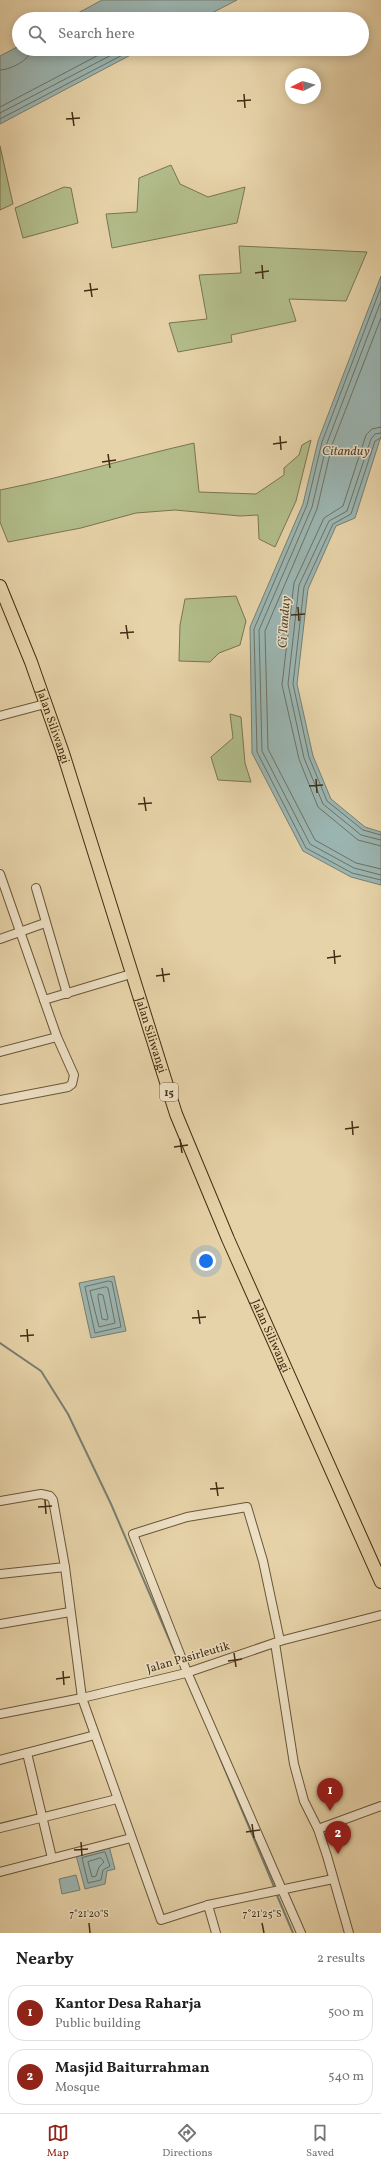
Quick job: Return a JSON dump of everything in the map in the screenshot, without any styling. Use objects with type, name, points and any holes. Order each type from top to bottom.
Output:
[{"type":"highway","name":"Jalan Siliwangi","points":[[0,586],[63,753],[176,1114],[201,1176],[381,1582]]},
{"type":"street","points":[[0,716],[45,704]]},
{"type":"street","points":[[0,874],[2,885],[57,1037],[74,1075],[72,1084],[68,1086],[0,1100]]},
{"type":"street","points":[[36,888],[67,994]]},
{"type":"street","points":[[0,939],[45,923]]},
{"type":"street","points":[[44,1000],[131,974]]},
{"type":"street","points":[[0,1052],[57,1037]]},
{"type":"street","points":[[0,1501],[41,1494],[50,1496],[53,1500],[82,1698],[161,1920],[208,1905],[333,1879]]},
{"type":"street","points":[[301,1933],[277,1891],[183,1673],[133,1534],[187,1517],[247,1507],[263,1561],[277,1642],[294,1764],[304,1801],[318,1829],[349,1933]]},
{"type":"street","points":[[0,1574],[64,1567]]},
{"type":"street","points":[[0,1624],[70,1612]]},
{"type":"street","name":"Jalan Pasirleutik","points":[[0,1714],[82,1698],[183,1673],[277,1642],[381,1615]]},
{"type":"street","points":[[0,1760],[95,1735]]},
{"type":"street","points":[[27,1753],[52,1858]]},
{"type":"street","points":[[0,1828],[42,1819],[117,1799]]},
{"type":"street","points":[[318,1829],[381,1806]]},
{"type":"street","points":[[0,1872],[131,1838]]},
{"type":"street","points":[[208,1905],[216,1933]]},
{"type":"green space","points":[[0,146],[13,204],[0,210]]},
{"type":"green space","points":[[171,165],[180,184],[208,197],[245,187],[237,223],[112,248],[106,214],[137,212],[139,178]]},
{"type":"green space","points":[[64,187],[71,188],[78,223],[23,238],[15,208]]},
{"type":"green space","points":[[239,246],[367,252],[346,301],[289,299],[296,321],[231,335],[232,342],[178,352],[169,323],[207,319],[199,275],[241,273]]},
{"type":"green space","points":[[311,440],[296,501],[275,547],[259,539],[258,515],[240,516],[175,510],[136,513],[81,528],[8,542],[0,522],[0,490],[194,443],[199,492],[256,494],[284,475],[284,468],[299,455],[302,445]]},
{"type":"green space","points":[[236,596],[246,621],[240,645],[219,653],[210,662],[179,661],[180,625],[185,599]]},
{"type":"green space","points":[[230,714],[241,717],[245,763],[251,782],[218,780],[211,757],[233,738]]},
{"type":"water","points":[[102,0],[237,0],[214,12],[80,12]]},
{"type":"water","points":[[12,50],[12,56],[129,56],[0,124],[0,56]]},
{"type":"water","name":"Citanduy","points":[[381,276],[381,436],[355,518],[336,526],[308,589],[297,684],[313,756],[331,799],[365,827],[381,832],[381,885],[351,877],[303,851],[252,753],[250,627],[303,504],[318,441]]},
{"type":"water","points":[[114,1276],[126,1331],[91,1338],[79,1283]]},
{"type":"water","points":[[109,1846],[115,1869],[107,1871],[105,1884],[85,1889],[76,1855]]},
{"type":"water","points":[[76,1875],[80,1890],[62,1894],[59,1879]]},
{"type":"waterway","points":[[0,1343],[41,1371],[68,1414],[111,1504],[175,1653]]},
{"type":"waterway","points":[[215,1746],[275,1889]]},
{"type":"waterway","points":[[276,1893],[293,1933]]},
{"type":"place","name":"Kantor Desa Raharja","points":[[330,1811]]},
{"type":"place","name":"Masjid Baiturrahman","points":[[338,1854]]},
{"type":"water label","name":"Ci Tanduy","points":[[283,622]]}]
